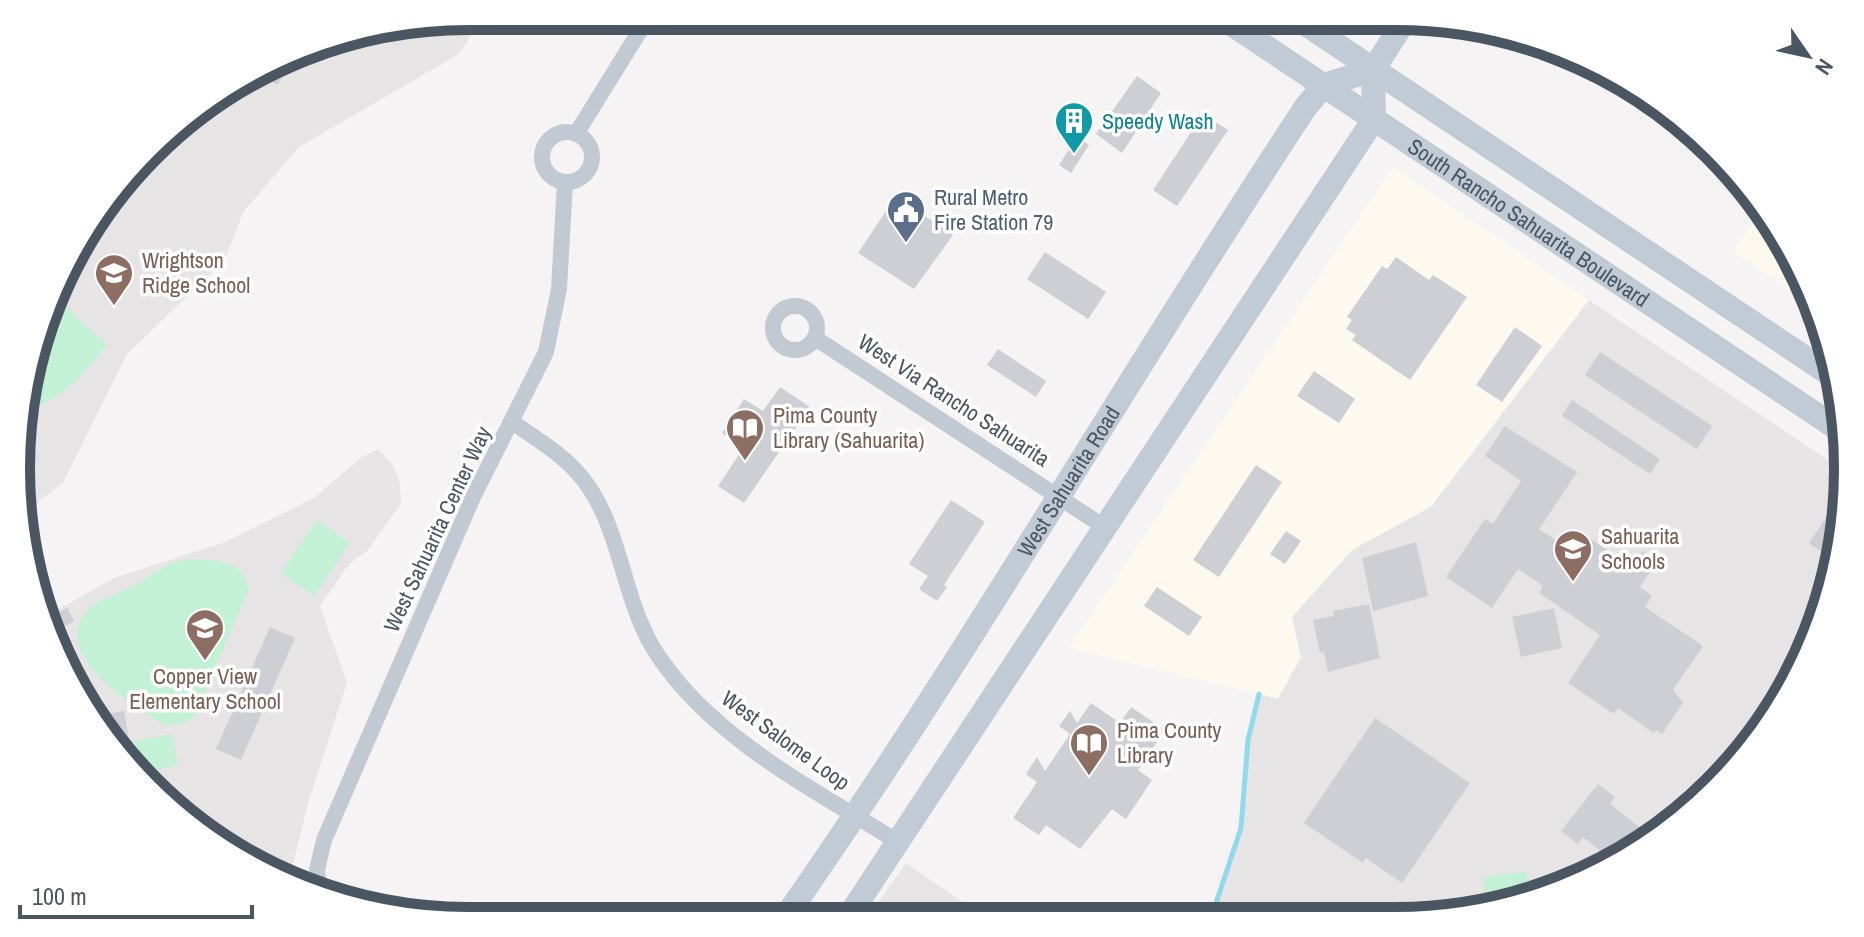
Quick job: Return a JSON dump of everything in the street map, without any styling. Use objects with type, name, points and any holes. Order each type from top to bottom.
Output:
[{"type":"main road","name":"South Rancho Sahuarita Boulevard","points":[[1241,30],[1831,425]]},
{"type":"main road","name":"South Rancho Sahuarita Boulevard","points":[[1314,30],[1823,369]]},
{"type":"main road","points":[[855,907],[1374,119],[1373,70],[1399,30]]},
{"type":"main road","points":[[1324,85],[1373,70]]},
{"type":"main road","name":"West Sahuarita Road","points":[[792,907],[856,816],[1061,497],[1198,274],[1303,111],[1324,85]]},
{"type":"street","points":[[576,134],[640,30]]},
{"type":"street","points":[[559,134],[576,134],[590,150],[590,166],[580,178],[565,182],[546,171],[543,149],[559,134]]},
{"type":"street","name":"West Sahuarita Center Way","points":[[318,880],[317,870],[324,840],[473,497],[546,352],[559,289],[565,182]]},
{"type":"street","name":"West Via Rancho Sahuarita","points":[[815,338],[1106,528]]},
{"type":"street","name":"West Salome Loop","points":[[512,422],[555,451],[583,480],[599,507],[637,617],[673,676],[735,734],[898,842]]},
{"type":"shaded area","name":"Wrightson Ridge School","points":[[474,30],[459,54],[299,147],[243,212],[225,260],[127,354],[63,483],[39,501],[32,511],[31,440],[38,383],[53,328],[89,249],[121,202],[158,158],[225,104],[301,63],[383,38]]},
{"type":"shaded area","points":[[1393,167],[1589,300],[1431,507],[1352,550],[1278,699],[1069,648]]},
{"type":"shaded area","points":[[1756,219],[1799,296],[1733,252]]},
{"type":"shaded area","name":"Sahuarita Schools","points":[[1589,300],[1834,464],[1826,554],[1811,609],[1789,662],[1760,712],[1725,758],[1685,798],[1639,833],[1563,874],[1481,899],[1396,907],[1215,907],[1241,828],[1248,740],[1259,694],[1278,699],[1301,658],[1292,617],[1352,550],[1431,507]]},
{"type":"shaded area","name":"Copper View Elementary School","points":[[378,449],[392,464],[400,483],[401,503],[368,550],[349,564],[320,606],[347,683],[308,803],[292,870],[225,833],[158,779],[121,735],[89,688],[54,612],[114,578],[225,542],[314,498],[362,457]]},
{"type":"shaded area","points":[[906,863],[970,907],[875,907]]},
{"type":"green space","points":[[62,304],[107,345],[71,385],[35,407],[38,383]]},
{"type":"green space","points":[[317,520],[350,543],[314,596],[281,573]]},
{"type":"green space","points":[[191,559],[236,567],[246,581],[248,591],[194,716],[185,723],[167,726],[134,706],[98,675],[85,658],[78,640],[80,623],[102,600],[166,566]]},
{"type":"green space","points":[[172,734],[178,765],[151,771],[137,755],[134,741]]},
{"type":"green space","points":[[1527,872],[1528,886],[1485,898],[1483,877]]},
{"type":"building","points":[[288,69],[277,85],[268,79]]},
{"type":"building","points":[[1137,76],[1161,93],[1122,153],[1096,134]]},
{"type":"building","points":[[1203,114],[1228,130],[1177,206],[1153,190]]},
{"type":"building","name":"Speedy Wash","points":[[1077,137],[1089,145],[1071,173],[1059,165]]},
{"type":"building","name":"Rural Metro Fire Station 79","points":[[890,205],[913,221],[919,212],[953,235],[914,289],[858,253]]},
{"type":"building","points":[[1045,252],[1106,292],[1088,319],[1027,279]]},
{"type":"building","points":[[1396,257],[1429,280],[1433,275],[1467,297],[1410,380],[1352,340],[1356,335],[1346,329],[1352,320],[1347,317],[1382,266],[1387,269]]},
{"type":"building","points":[[1515,327],[1542,346],[1502,402],[1476,385]]},
{"type":"building","points":[[998,349],[1046,381],[1036,397],[987,365]]},
{"type":"building","points":[[1600,352],[1712,426],[1697,449],[1585,375]]},
{"type":"building","points":[[1314,371],[1355,399],[1339,423],[1297,396]]},
{"type":"building","points":[[780,387],[810,407],[744,503],[718,486],[744,447],[722,433],[744,399],[763,411]]},
{"type":"building","points":[[1572,400],[1660,459],[1650,474],[1562,416]]},
{"type":"building","points":[[1505,426],[1577,472],[1539,529],[1570,550],[1582,533],[1631,566],[1642,551],[1657,561],[1640,587],[1652,596],[1645,607],[1703,646],[1673,690],[1683,703],[1662,734],[1656,730],[1654,733],[1618,708],[1614,714],[1568,683],[1600,635],[1539,593],[1543,586],[1518,569],[1492,608],[1446,577],[1485,519],[1493,524],[1521,481],[1485,456]]},
{"type":"building","points":[[1256,465],[1282,482],[1219,577],[1193,560]]},
{"type":"building","points":[[951,500],[985,522],[937,601],[919,589],[928,576],[909,564]]},
{"type":"building","points":[[1829,513],[1831,514],[1826,555],[1809,543]]},
{"type":"building","points":[[1286,531],[1301,541],[1285,564],[1270,554]]},
{"type":"building","points":[[1416,542],[1428,596],[1373,611],[1362,558]]},
{"type":"building","points":[[1157,587],[1202,617],[1189,636],[1144,606]]},
{"type":"building","points":[[1369,604],[1380,658],[1328,672],[1324,652],[1320,653],[1313,620],[1334,616],[1333,611]]},
{"type":"building","points":[[67,608],[74,621],[60,629],[55,615]]},
{"type":"building","points":[[1554,608],[1562,648],[1521,657],[1512,617]]},
{"type":"building","points":[[270,627],[295,638],[241,760],[216,749]]},
{"type":"building","name":"Pima County Library","points":[[1091,703],[1120,723],[1131,707],[1165,730],[1138,770],[1152,780],[1126,819],[1112,809],[1080,849],[1046,825],[1039,835],[1013,818],[1037,782],[1026,774],[1037,757],[1045,771],[1070,734],[1059,726],[1070,711],[1077,723]]},
{"type":"building","points":[[124,711],[130,747],[121,735],[106,714]]},
{"type":"building","points":[[1375,718],[1470,783],[1402,883],[1366,858],[1363,863],[1304,823]]},
{"type":"building","points":[[1598,784],[1615,797],[1610,804],[1643,830],[1604,854],[1583,837],[1578,844],[1561,831]]},
{"type":"waterway","points":[[1215,907],[1241,828],[1248,740],[1259,694]]},
{"type":"place","name":"Speedy Wash","points":[[1074,155]]},
{"type":"place","name":"Rural Metro Fire Station 79","points":[[906,244]]},
{"type":"place","name":"Wrightson Ridge School","points":[[114,307]]},
{"type":"place","name":"Pima County Library (Sahuarita)","points":[[745,462]]},
{"type":"place","name":"Sahuarita Schools","points":[[1573,583]]},
{"type":"place","name":"Copper View Elementary School","points":[[205,662]]},
{"type":"place","name":"Pima County Library","points":[[1089,777]]}]
